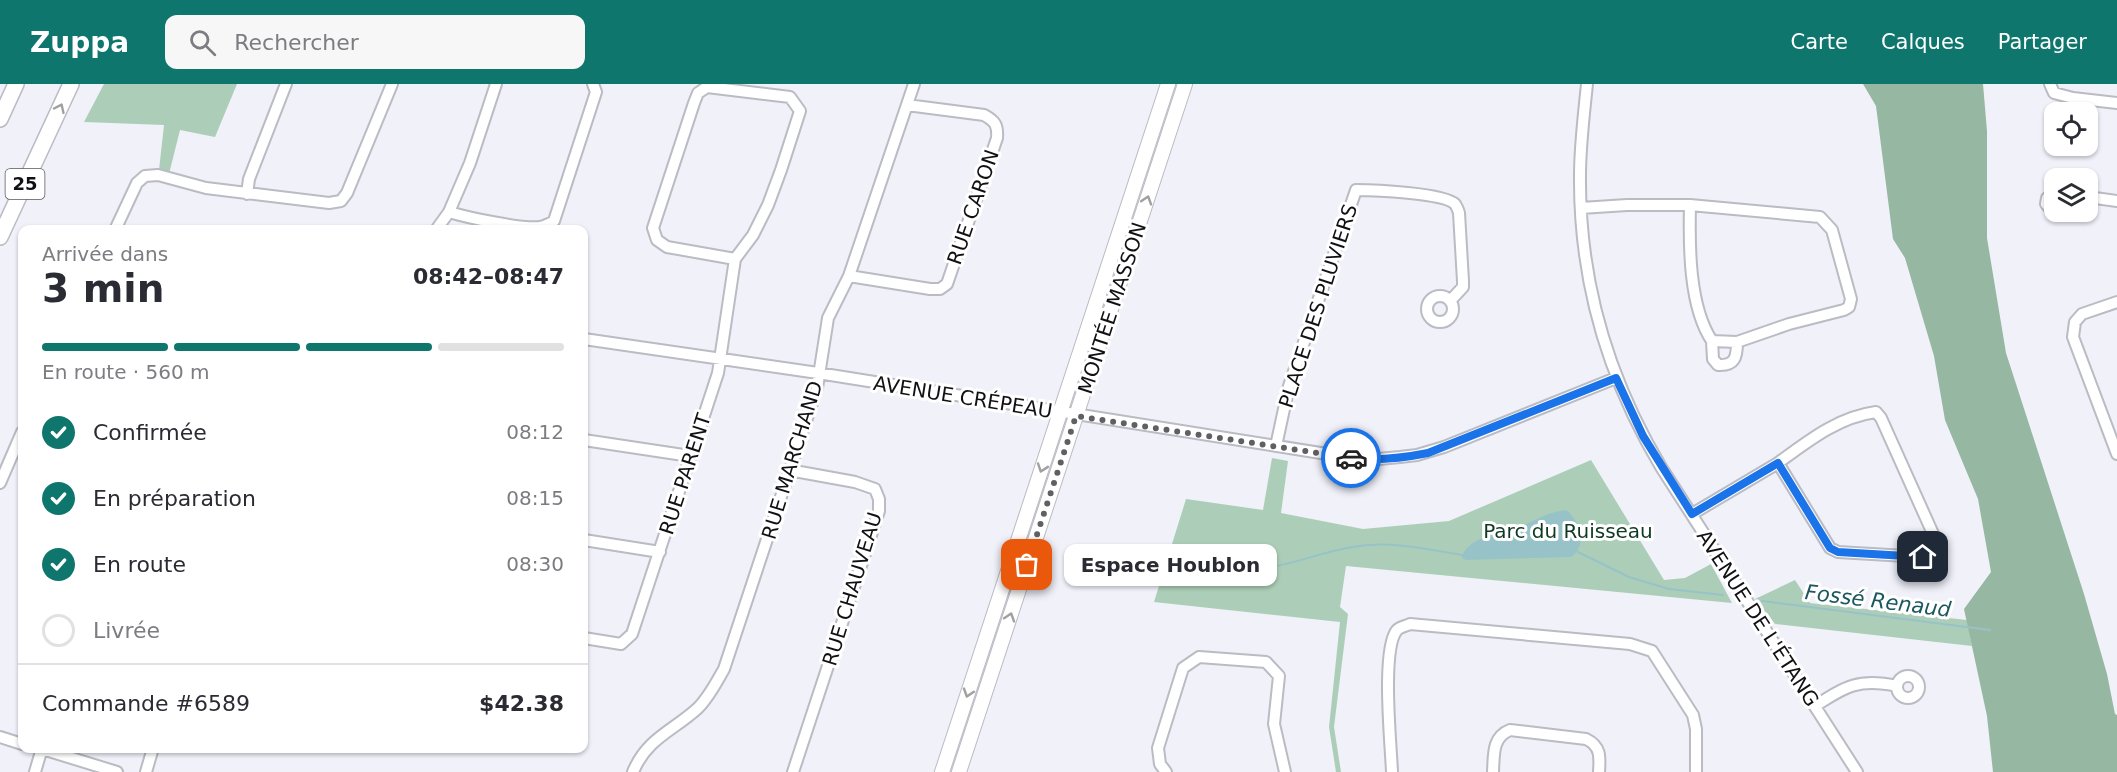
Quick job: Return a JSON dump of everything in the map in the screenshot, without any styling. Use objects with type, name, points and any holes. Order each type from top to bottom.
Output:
[{"type":"highway","points":[[0,119],[16,84]]},
{"type":"highway","name":"25","points":[[0,237],[71,84]]},
{"type":"main road","name":"MONTÉE MASSON","points":[[942,772],[1168,84]]},
{"type":"main road","name":"MONTÉE MASSON","points":[[959,772],[1185,84]]},
{"type":"main road","points":[[981,657],[995,661]]},
{"type":"street","points":[[247,194],[249,179],[286,84]]},
{"type":"street","points":[[117,225],[137,183],[145,176],[158,175],[206,188],[247,194],[329,203],[340,201],[347,194],[392,84]]},
{"type":"street","points":[[440,225],[449,212],[471,163],[496,84]]},
{"type":"street","points":[[547,225],[554,221],[596,92],[593,84]]},
{"type":"street","name":"RUE MARCHAND","points":[[633,772],[641,755],[652,742],[697,709],[708,697],[724,669],[817,388],[828,318],[849,276],[914,84]]},
{"type":"street","name":"AVENUE DE L'ÉTANG","points":[[1587,84],[1580,173],[1584,251],[1596,316],[1616,378],[1643,436],[1857,772]]},
{"type":"street","points":[[2050,84],[2054,93],[2073,98],[2117,102]]},
{"type":"street","name":"RUE PARENT","points":[[588,639],[621,644],[632,633],[718,373],[735,259],[753,235],[768,205],[800,111],[790,96],[707,87],[699,93],[694,103],[653,228],[657,240],[667,248],[735,259]]},
{"type":"street","name":"RUE CARON","points":[[849,276],[930,290],[940,289],[947,284],[997,138],[998,128],[993,120],[984,115],[907,105]]},
{"type":"street","name":"PLACE DES PLUVIERS","points":[[1276,446],[1289,386],[1356,190],[1428,195],[1448,200],[1455,205],[1459,213],[1464,281],[1463,287],[1450,301]]},
{"type":"street","points":[[2098,198],[2117,201]]},
{"type":"street","points":[[1581,208],[1690,205],[1820,217],[1832,230],[1851,299],[1849,307],[1737,342],[1712,341]]},
{"type":"street","points":[[1690,205],[1691,256],[1697,303],[1712,341],[1713,359],[1718,364],[1726,365],[1733,362],[1737,355],[1737,342]]},
{"type":"street","points":[[449,212],[517,225]]},
{"type":"street","points":[[2117,302],[2082,314],[2075,322],[2073,337],[2117,454]]},
{"type":"street","name":"AVENUE CRÉPEAU","points":[[588,340],[818,373],[1076,416],[1361,459],[1417,455],[1444,447],[1616,378]]},
{"type":"street","points":[[1692,514],[1778,463],[1820,432],[1846,420],[1876,412],[1881,418],[1934,536],[1934,546],[1929,554],[1923,557],[1838,552],[1830,548],[1778,463]]},
{"type":"street","points":[[0,483],[18,441]]},
{"type":"street","points":[[588,441],[690,456]]},
{"type":"street","name":"RUE CHAUVEAU","points":[[789,470],[855,482],[875,489],[879,499],[879,511],[793,772]]},
{"type":"street","points":[[588,541],[660,552]]},
{"type":"street","points":[[1392,772],[1388,678],[1392,642],[1398,630],[1410,624],[1630,644],[1652,651],[1693,715],[1696,729],[1696,772]]},
{"type":"street","points":[[1166,772],[1160,764],[1158,748],[1183,668],[1199,657],[1266,662],[1279,676],[1274,724],[1285,772]]},
{"type":"street","points":[[1815,706],[1856,683],[1879,682],[1897,686]]},
{"type":"street","points":[[1493,772],[1496,742],[1502,733],[1510,730],[1586,739],[1594,742],[1599,750],[1599,772]]},
{"type":"street","points":[[0,737],[18,743]]},
{"type":"street","points":[[35,772],[40,753]]},
{"type":"street","points":[[54,753],[117,772]]},
{"type":"street","points":[[146,772],[152,753]]},
{"type":"green space","points":[[104,84],[237,84],[215,137],[180,130],[169,174],[159,170],[164,125],[84,122]]},
{"type":"green space","points":[[1863,84],[1983,84],[1987,131],[1987,238],[2006,353],[2084,594],[2107,674],[2117,715],[2117,772],[1993,772],[1987,716],[1964,609],[1991,572],[1978,499],[1945,420],[1934,356],[1905,258],[1893,239],[1876,106]]},
{"type":"green space","name":"Parc du Ruisseau","points":[[1272,458],[1288,461],[1281,513],[1363,529],[1449,521],[1591,460],[1664,580],[1685,578],[1711,564],[1732,603],[1346,566],[1340,607],[1348,614],[1334,727],[1341,772],[1336,772],[1329,727],[1340,622],[1154,602],[1186,499],[1263,510]]},
{"type":"green space","points":[[1795,580],[1810,603],[1967,620],[1972,646],[1775,624],[1755,599]]},
{"type":"water","points":[[1566,510],[1578,526],[1581,540],[1571,557],[1466,560],[1462,558],[1470,545],[1478,540]]},
{"type":"waterway","name":"Fossé Renaud","points":[[1230,566],[1248,568],[1278,566],[1335,550],[1380,544],[1462,555]]},
{"type":"waterway","name":"Fossé Renaud","points":[[1578,552],[1629,577],[1669,589],[1723,595]]},
{"type":"waterway","name":"Fossé Renaud","points":[[1762,601],[1990,630]]},
{"type":"way so far","points":[[1027,565],[1076,416],[1351,458]]},
{"type":"place","name":"Espace Houblon","points":[[1027,565]]},
{"type":"route","points":[[1351,458],[1368,460],[1428,453],[1616,378],[1643,436],[1692,514],[1778,463],[1830,548],[1838,552],[1923,557]]}]
